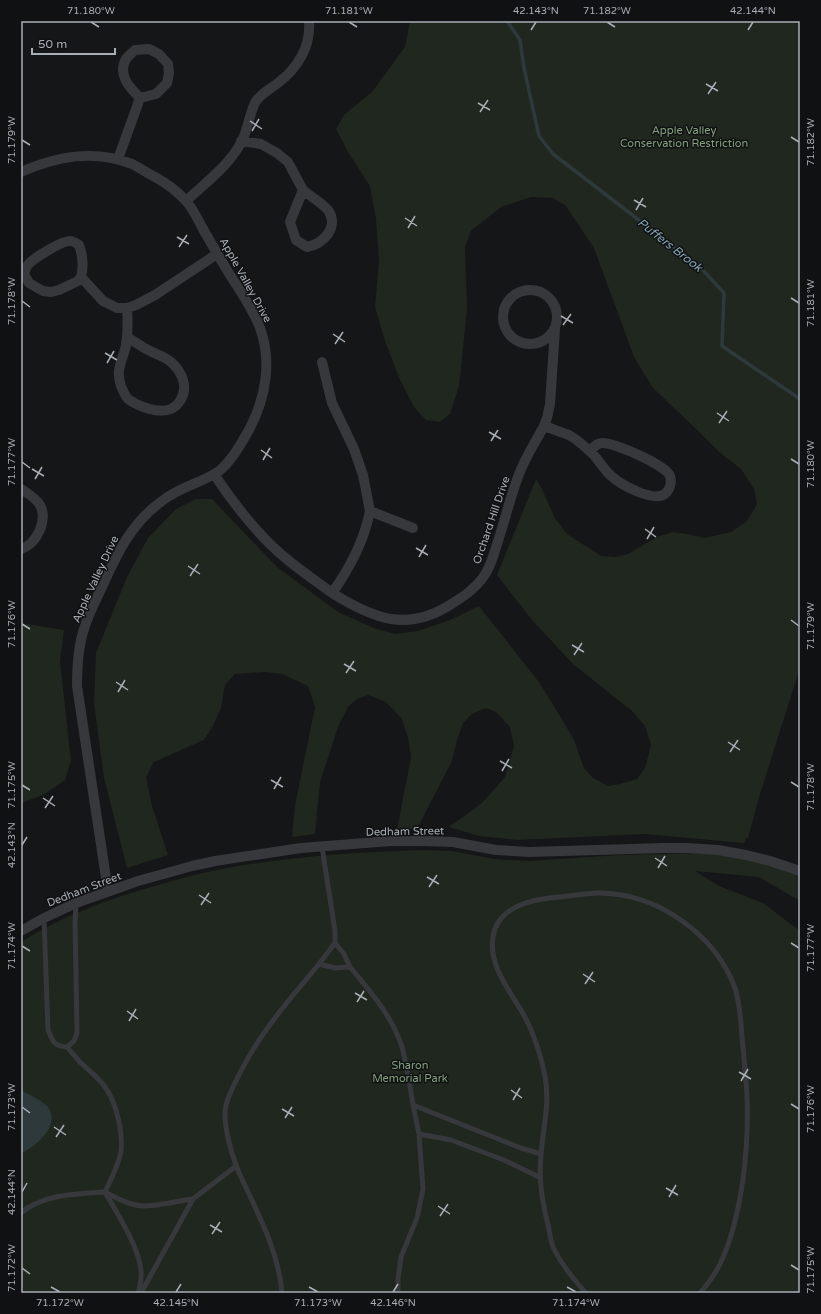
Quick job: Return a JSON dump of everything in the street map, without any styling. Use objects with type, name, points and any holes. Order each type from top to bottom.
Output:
[{"type":"street","points":[[186,201],[231,158],[242,141],[257,100],[266,91],[283,79],[296,66],[308,43],[310,32],[309,21]]},
{"type":"street","points":[[135,50],[149,50],[160,54],[168,64],[169,73],[167,82],[156,94],[140,98],[126,81],[122,71],[126,59],[135,50]]},
{"type":"street","points":[[118,159],[140,98]]},
{"type":"street","points":[[242,141],[261,144],[277,153],[288,162],[303,190],[328,210],[332,228],[324,239],[312,246],[307,247],[296,240],[290,222],[303,190]]},
{"type":"street","name":"Apple Valley Drive","points":[[21,172],[58,159],[89,155],[118,159],[135,166],[164,182],[186,201],[250,308],[263,339],[266,363],[263,395],[260,405],[252,424],[230,459],[214,474],[162,500],[130,532],[119,550],[84,626],[78,655],[78,686],[108,891]]},
{"type":"street","points":[[69,240],[79,245],[83,269],[81,277],[78,281],[51,292],[43,291],[29,284],[24,274],[28,264],[63,242],[69,240]]},
{"type":"street","points":[[81,277],[103,301],[117,308],[127,308],[136,305],[154,295],[217,254]]},
{"type":"street","name":"Orchard Hill Drive","points":[[214,474],[237,506],[265,539],[295,566],[347,602],[383,618],[400,620],[415,619],[447,608],[460,599],[481,580],[487,570],[496,548],[518,476],[544,426],[550,404],[555,329],[558,321],[556,306],[545,294],[538,290],[530,289],[515,294],[505,307],[503,315],[505,328],[512,338],[520,342],[528,345],[536,344],[551,336],[555,329]]},
{"type":"street","points":[[127,308],[127,337],[118,374],[121,386],[126,396],[136,404],[164,411],[174,407],[183,396],[184,383],[180,372],[166,358],[127,337]]},
{"type":"street","points":[[322,362],[332,403],[354,449],[363,475],[370,510],[365,530],[356,553],[332,593]]},
{"type":"street","points":[[544,426],[570,436],[590,451],[610,475],[626,486],[652,497],[664,495],[669,489],[671,478],[668,472],[659,465],[621,447],[601,443],[590,451]]},
{"type":"street","points":[[21,489],[33,498],[40,506],[42,512],[42,520],[38,534],[35,539],[21,549]]},
{"type":"street","points":[[370,510],[413,528]]},
{"type":"street","name":"Dedham Street","points":[[21,931],[76,902],[184,868],[215,861],[285,850],[391,841],[423,840],[453,842],[496,850],[529,852],[664,848],[718,850],[770,861],[800,871]]},
{"type":"lane","points":[[282,1293],[281,1281],[267,1233],[236,1166],[227,1135],[225,1120],[226,1106],[235,1082],[260,1038],[335,943],[335,931],[322,847]]},
{"type":"lane","points":[[586,1293],[564,1266],[553,1247],[544,1211],[539,1177],[548,1105],[542,1059],[525,1017],[497,969],[492,949],[492,939],[502,916],[525,902],[599,893],[628,897],[663,909],[698,934],[719,958],[735,989],[740,1013],[746,1080],[748,1121],[744,1172],[736,1214],[728,1243],[720,1263],[700,1293]]},
{"type":"lane","points":[[67,1047],[74,1041],[77,1033],[76,902]]},
{"type":"lane","points":[[44,918],[48,1030],[53,1041],[59,1046],[67,1047],[96,1076],[107,1090],[118,1115],[121,1151],[115,1172],[105,1192]]},
{"type":"lane","points":[[335,943],[344,954],[350,967],[370,991],[394,1028],[402,1046],[419,1134],[423,1189],[417,1218],[401,1257],[398,1293]]},
{"type":"lane","points":[[319,964],[335,968],[350,967]]},
{"type":"lane","points":[[413,1105],[514,1145],[541,1154]]},
{"type":"lane","points":[[419,1134],[451,1140],[504,1160],[539,1177]]},
{"type":"lane","points":[[140,1293],[193,1199],[236,1166]]},
{"type":"lane","points":[[105,1192],[130,1236],[140,1261],[142,1280],[140,1293]]},
{"type":"lane","points":[[21,1213],[35,1204],[51,1199],[72,1195],[105,1192],[120,1200],[142,1206],[193,1199]]},
{"type":"green space","name":"Apple Valley Conservation Restriction","points":[[410,21],[800,21],[800,668],[760,794],[748,838],[746,838],[744,843],[645,834],[517,840],[479,836],[449,827],[482,803],[505,777],[514,746],[510,727],[496,712],[486,708],[472,714],[463,723],[452,761],[417,829],[397,830],[411,757],[408,738],[402,719],[386,702],[368,695],[357,699],[348,707],[338,727],[320,782],[315,834],[292,837],[295,805],[315,707],[308,686],[282,674],[265,672],[235,674],[225,685],[221,708],[213,726],[204,740],[154,762],[146,777],[152,806],[168,855],[127,868],[104,778],[94,703],[96,653],[127,577],[148,538],[176,509],[196,499],[212,499],[277,567],[338,612],[376,629],[396,634],[418,631],[450,620],[479,606],[539,682],[574,740],[584,768],[593,778],[608,786],[637,779],[645,768],[651,745],[645,726],[632,711],[573,664],[532,620],[497,575],[536,479],[555,518],[567,534],[601,556],[616,557],[628,554],[657,537],[673,532],[704,538],[731,532],[747,521],[757,504],[754,489],[741,469],[719,452],[653,388],[634,357],[594,248],[565,205],[553,198],[531,197],[501,207],[471,231],[465,247],[467,309],[459,386],[450,414],[440,422],[426,420],[414,407],[400,380],[385,341],[375,307],[379,260],[376,219],[370,186],[348,152],[336,129],[344,115],[372,92],[405,47]]},
{"type":"green space","points":[[21,623],[64,630],[60,661],[71,761],[65,780],[43,795],[21,803]]},
{"type":"green space","name":"Sharon Memorial Park","points":[[423,850],[452,851],[494,859],[529,861],[620,855],[708,853],[754,859],[800,875],[800,901],[759,877],[695,871],[719,886],[763,903],[800,931],[800,1293],[21,1293],[21,942],[53,924],[86,909],[137,891],[201,873],[242,865],[293,858]]},
{"type":"shaded area","points":[[21,1090],[48,1107],[51,1114],[51,1121],[49,1128],[40,1141],[21,1153]]},
{"type":"waterway","name":"Puffers Brook","points":[[507,21],[520,40],[524,68],[539,136],[553,154],[700,267],[724,293],[722,346],[800,399]]}]
